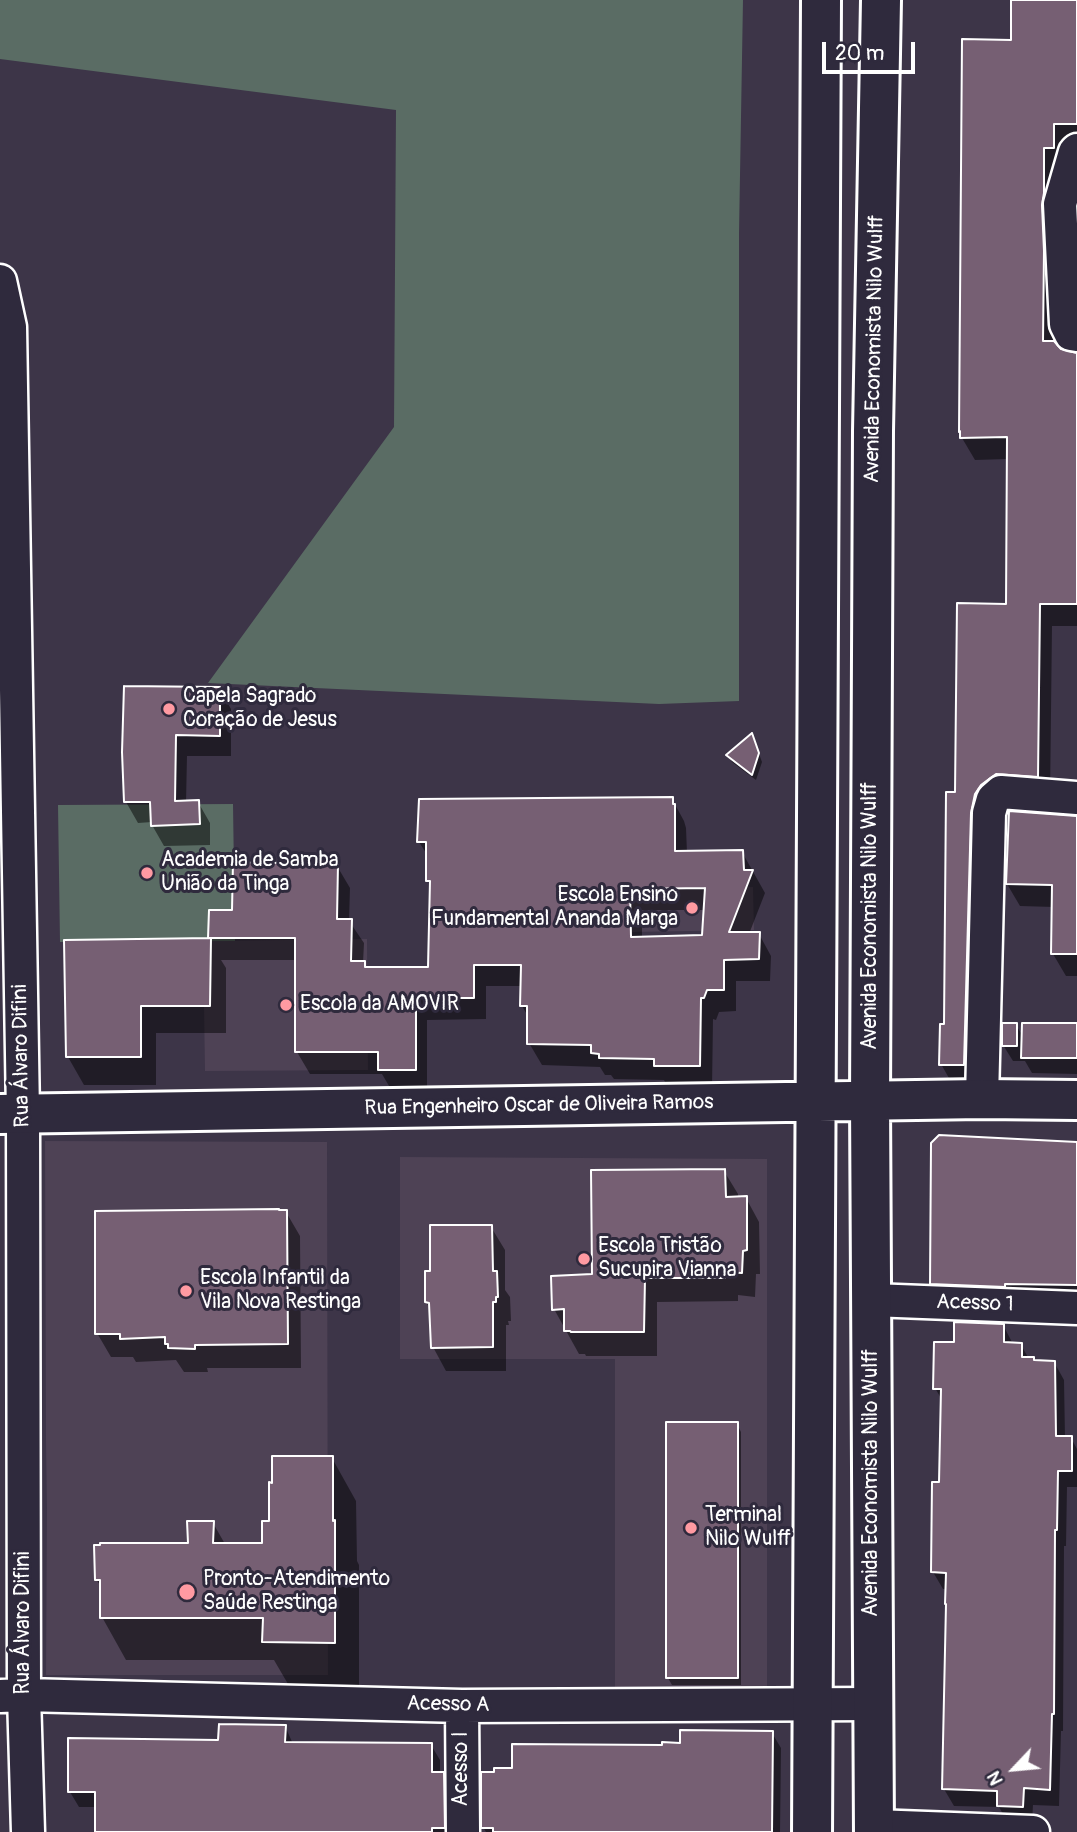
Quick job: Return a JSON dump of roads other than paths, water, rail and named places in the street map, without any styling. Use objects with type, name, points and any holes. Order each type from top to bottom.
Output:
[{"type":"street","points":[[812,1832],[821,0]]},
{"type":"street","name":"Avenida Economista Nilo Wulff","points":[[874,1829],[870,1100],[873,445],[881,0]]},
{"type":"street","points":[[1077,149],[1060,204],[1066,324],[1071,334],[1077,335]]},
{"type":"street","name":"Rua Álvaro Difini","points":[[0,281],[10,327],[12,1696],[27,1832]]},
{"type":"street","points":[[982,1099],[989,813],[993,799],[1001,792],[1077,798]]},
{"type":"street","name":"Rua Engenheiro Oscar de Oliveira Ramos","points":[[11,1114],[870,1100],[1077,1100]]},
{"type":"street","name":"Acesso 1","points":[[873,1300],[1077,1308]]},
{"type":"street","points":[[813,1420],[872,1422]]},
{"type":"street","name":"Acesso A","points":[[12,1696],[462,1706],[873,1704]]},
{"type":"street","name":"Acesso I","points":[[462,1706],[463,1832]]},
{"type":"street","points":[[874,1829],[1033,1832]]},
{"type":"place","name":"Capela Sagrado Coração de Jesus","points":[[169,709]]},
{"type":"place","name":"Academia de Samba União da Tinga","points":[[147,873]]},
{"type":"place","name":"Escola Ensino Fundamental Ananda Marga","points":[[692,908]]},
{"type":"place","name":"Escola da AMOVIR","points":[[286,1005]]},
{"type":"place","name":"Escola Tristão Sucupira Vianna","points":[[584,1259]]},
{"type":"place","name":"Escola Infantil da Vila Nova Restinga","points":[[186,1291]]},
{"type":"place","name":"Terminal Nilo Wulff","points":[[691,1528]]},
{"type":"place","name":"Pronto-Atendimento Saúde Restinga","points":[[187,1592]]}]
